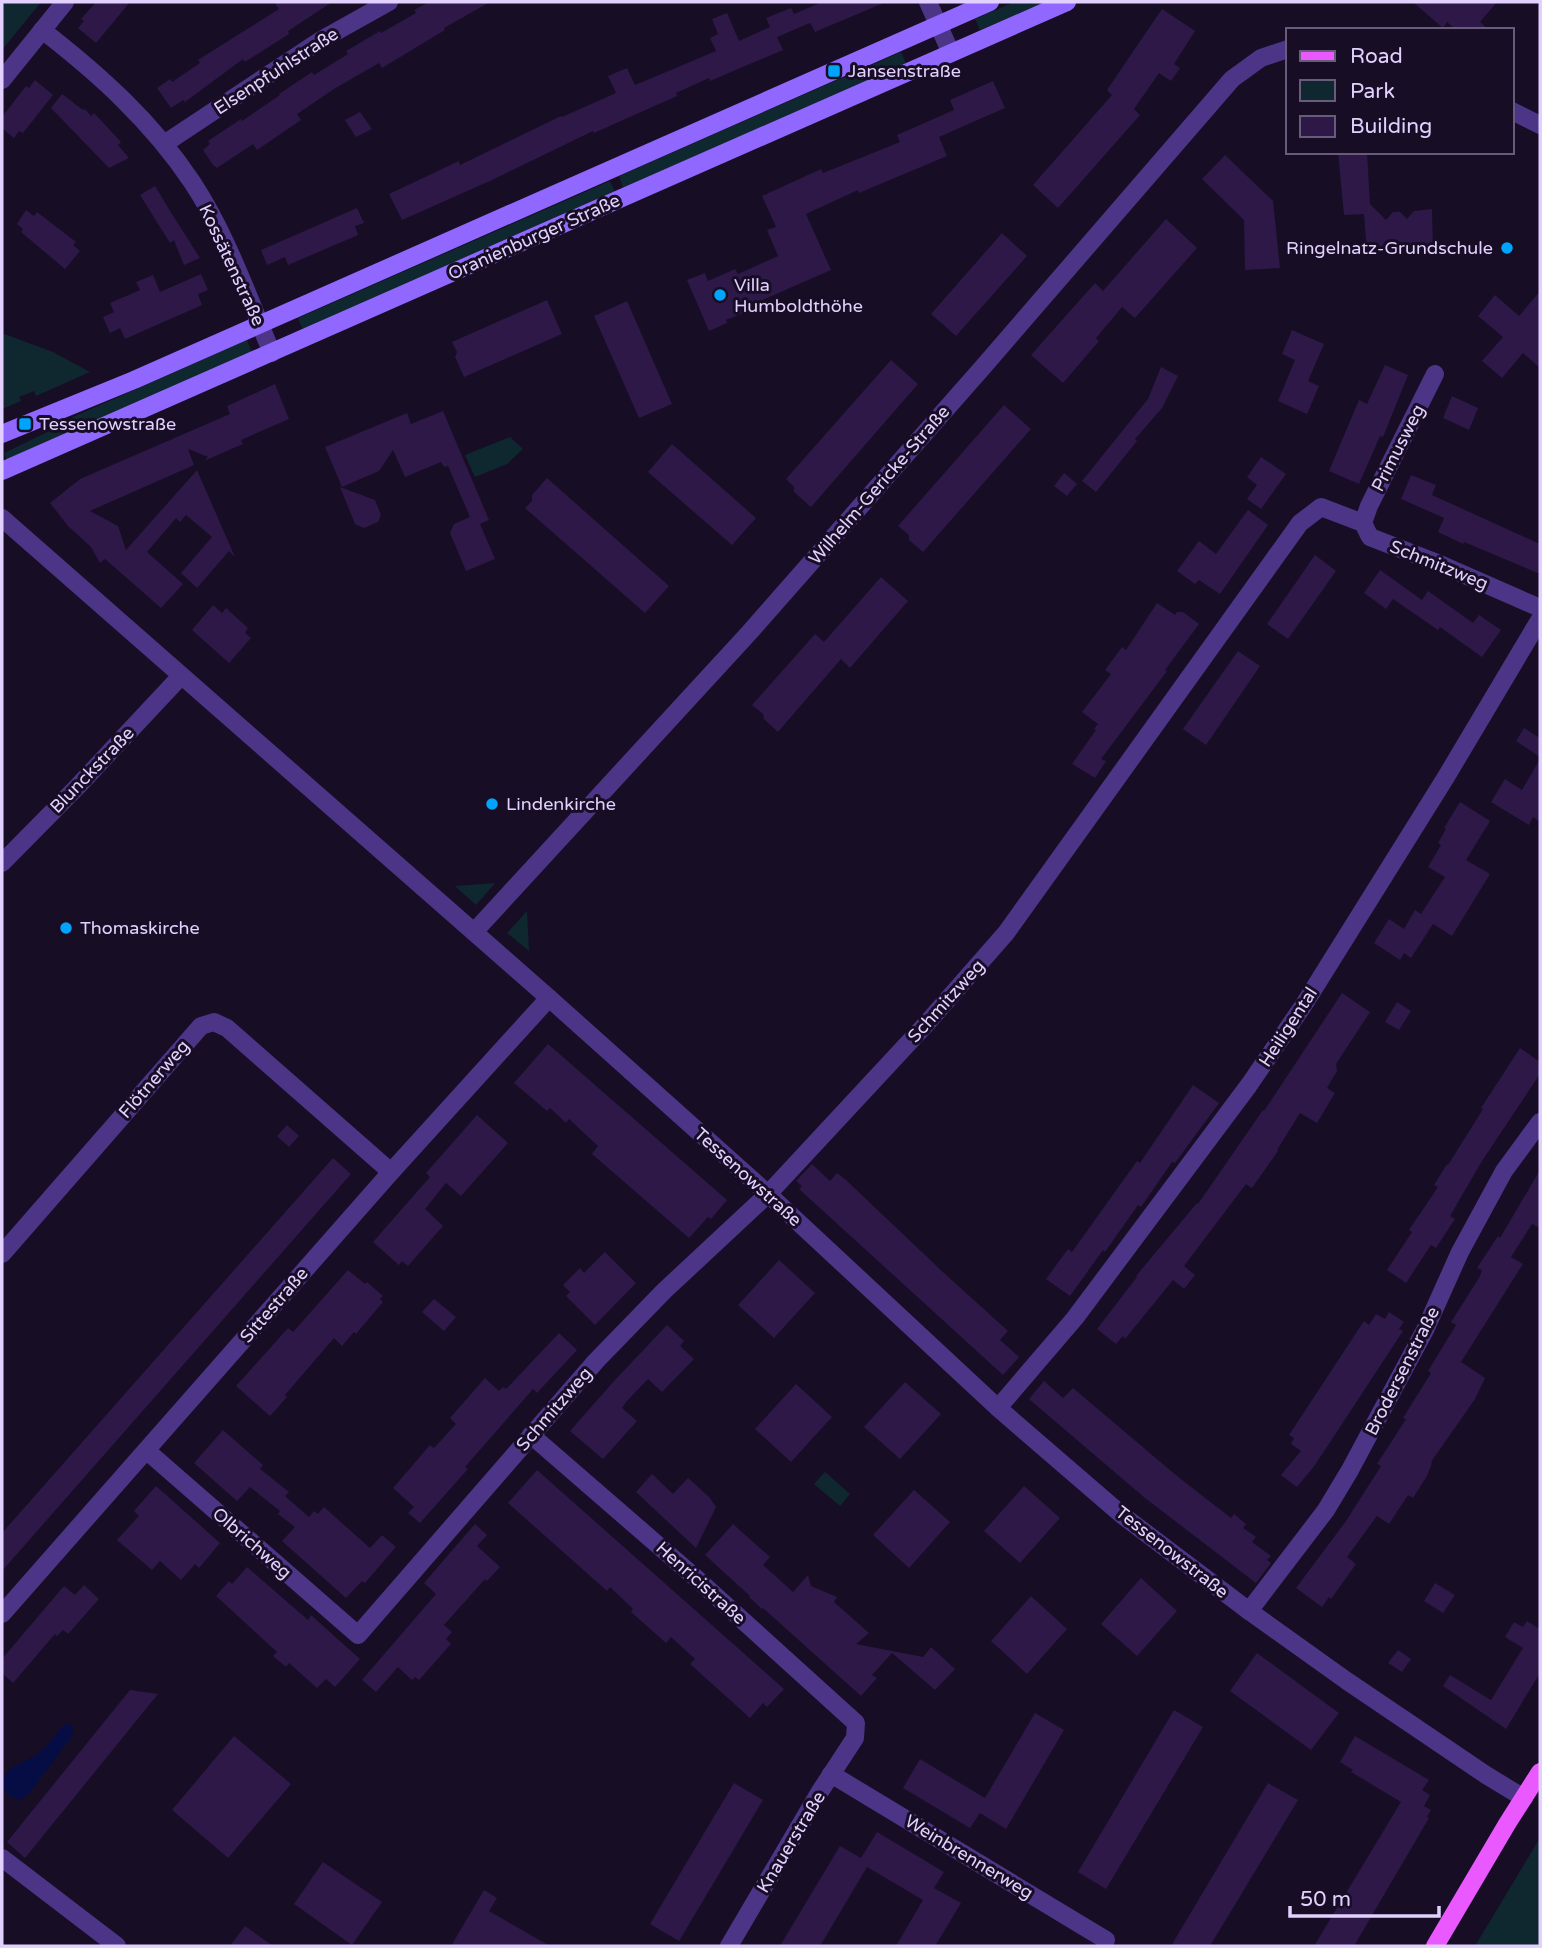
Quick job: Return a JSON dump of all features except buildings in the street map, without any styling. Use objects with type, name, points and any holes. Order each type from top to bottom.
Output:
[{"type":"main road","name":"Oranienburger Straße","points":[[2,434],[134,380],[990,2]]},
{"type":"main road","name":"Oranienburger Straße","points":[[2,471],[1067,2]]},
{"type":"main road","points":[[1435,1946],[1540,1772]]},
{"type":"street","points":[[2,80],[65,2]]},
{"type":"street","name":"Elsenpfuhlstraße","points":[[164,144],[321,40],[389,2]]},
{"type":"street","points":[[928,2],[951,53]]},
{"type":"street","name":"Kossätenstraße","points":[[42,30],[114,89],[164,144],[193,184],[218,228],[272,353]]},
{"type":"street","name":"Wilhelm-Gericke-Straße","points":[[474,932],[715,671],[1232,79],[1261,58],[1286,50]]},
{"type":"street","points":[[1514,112],[1540,125]]},
{"type":"street","name":"Primusweg","points":[[1363,523],[1435,374]]},
{"type":"street","name":"Schmitzweg","points":[[358,1635],[596,1361],[664,1292],[768,1194],[927,1023],[1006,933],[1300,523],[1321,507],[1363,523],[1370,537],[1540,608]]},
{"type":"street","name":"Tessenowstraße","points":[[2,518],[549,998],[768,1194],[998,1408],[1122,1515],[1374,1701],[1524,1798]]},
{"type":"street","name":"Heiligental","points":[[998,1408],[1075,1318],[1249,1085],[1303,1006],[1439,789],[1540,619]]},
{"type":"street","name":"Blunckstraße","points":[[2,863],[181,676]]},
{"type":"street","name":"Sittestraße","points":[[2,1614],[391,1172],[549,998]]},
{"type":"street","name":"Flötnerweg","points":[[2,1254],[201,1026],[214,1022],[227,1028],[391,1172]]},
{"type":"street","name":"Brodersenstraße","points":[[1249,1611],[1332,1500],[1425,1331],[1460,1252],[1491,1194],[1504,1171],[1540,1122]]},
{"type":"street","name":"Henricistraße","points":[[531,1435],[696,1578],[855,1731]]},
{"type":"street","name":"Olbrichweg","points":[[147,1451],[358,1635]]},
{"type":"street","name":"Knauerstraße","points":[[729,1946],[855,1731]]},
{"type":"street","name":"Weinbrennerweg","points":[[831,1774],[1106,1940]]},
{"type":"street","points":[[2,1858],[117,1946]]},
{"type":"green space","points":[[2,2],[41,2],[2,50]]},
{"type":"green space","points":[[1014,2],[1045,2],[980,30],[975,19]]},
{"type":"green space","points":[[901,52],[906,63],[623,188],[619,176]]},
{"type":"green space","points":[[610,181],[615,192],[303,330],[298,318]]},
{"type":"green space","points":[[2,333],[53,352],[90,372],[36,396],[34,391],[19,397],[21,401],[2,409]]},
{"type":"green space","points":[[247,340],[252,353],[7,461],[4,453],[73,417]]},
{"type":"green space","points":[[510,437],[523,449],[507,464],[475,477],[465,455]]},
{"type":"green space","points":[[495,883],[476,905],[455,886]]},
{"type":"green space","points":[[527,911],[529,951],[507,933]]},
{"type":"green space","points":[[825,1472],[850,1494],[840,1506],[814,1484]]},
{"type":"green space","points":[[1540,1838],[1540,1946],[1475,1946]]},
{"type":"shaded area","points":[[65,1724],[69,1724],[73,1729],[72,1736],[28,1795],[19,1800],[8,1795],[4,1779],[10,1769],[43,1750]]},
{"type":"place","name":"Jansenstraße","points":[[834,71]]},
{"type":"place","name":"Ringelnatz-Grundschule","points":[[1507,248]]},
{"type":"place","name":"Villa Humboldthöhe","points":[[720,295]]},
{"type":"place","name":"Tessenowstraße","points":[[25,424]]},
{"type":"place","name":"Lindenkirche","points":[[492,804]]},
{"type":"place","name":"Thomaskirche","points":[[66,928]]}]
